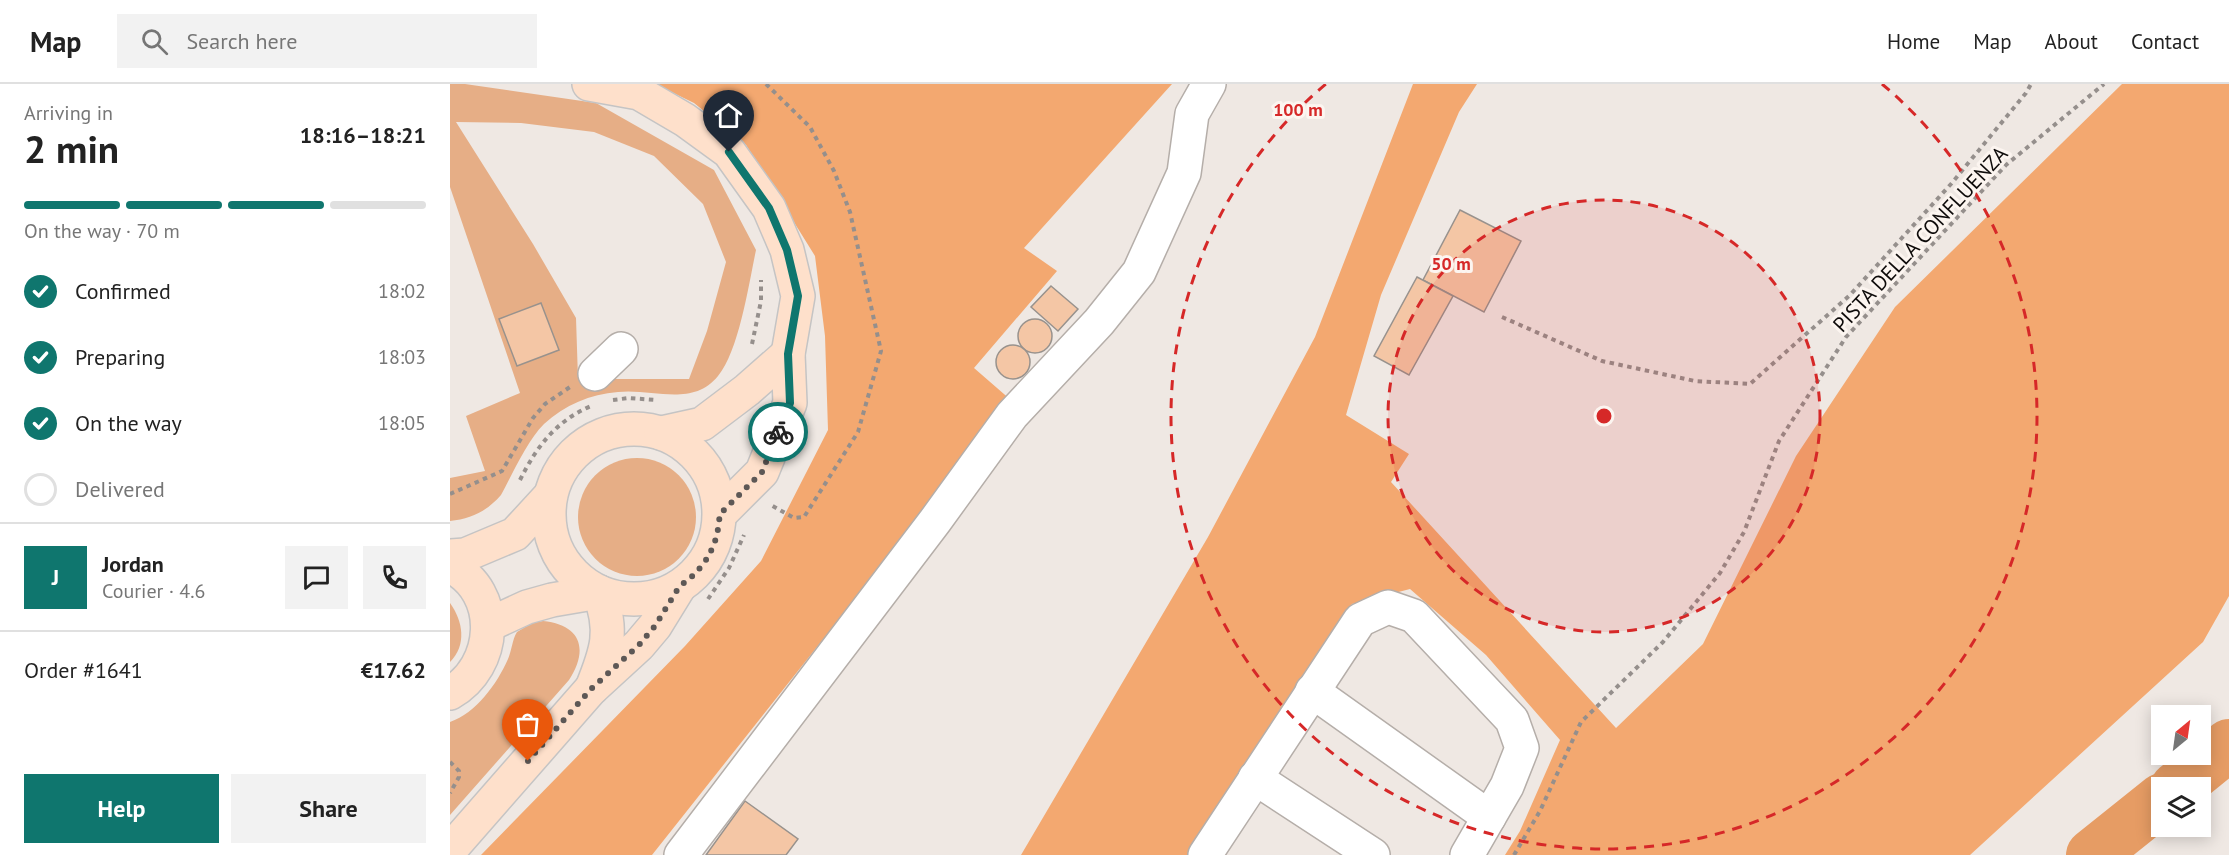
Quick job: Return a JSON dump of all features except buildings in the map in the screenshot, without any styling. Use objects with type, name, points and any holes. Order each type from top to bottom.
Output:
[{"type":"main road","points":[[450,850],[591,689],[639,645],[655,626],[691,596],[696,573],[709,556],[717,536],[733,522],[762,472],[790,403],[788,354],[798,296],[787,250],[769,208],[729,152],[685,120],[639,93],[589,84]]},
{"type":"main road","points":[[450,555],[465,555],[515,534],[550,496],[561,470],[579,448],[587,443],[604,434],[632,429],[661,417],[702,424],[747,390],[788,354]]},
{"type":"main road","points":[[661,417],[704,464],[733,522]]},
{"type":"main road","points":[[550,496],[549,525],[557,553],[575,576],[599,592],[626,599],[691,596]]},
{"type":"main road","points":[[450,566],[474,587],[486,611],[488,625],[486,648],[477,669],[461,687],[450,693]]},
{"type":"main road","points":[[488,625],[528,607],[552,600],[599,592]]},
{"type":"main road","points":[[591,689],[604,657],[609,630],[599,592]]},
{"type":"lane","points":[[681,855],[928,531],[1012,415],[1099,322],[1139,272],[1184,173],[1192,114],[1209,84]]},
{"type":"lane","points":[[601,393],[621,349]]},
{"type":"lane","points":[[1204,855],[1360,620],[1388,607],[1414,616],[1512,720],[1522,748],[1507,786],[1467,855]]},
{"type":"lane","points":[[1312,691],[1489,817]]},
{"type":"lane","points":[[1256,778],[1373,855]]},
{"type":"path","points":[[764,508],[770,504],[794,518],[804,517],[858,432],[880,351],[850,212],[834,171],[810,128],[766,84]]},
{"type":"path","points":[[1502,317],[1602,361],[1695,381],[1750,384],[1850,295],[1951,184],[2031,84]]},
{"type":"path","name":"PISTA DELLA CONFLUENZA","points":[[1514,855],[1540,811],[1581,722],[1663,642],[1720,573],[1744,532],[1779,441],[1846,337],[2006,165],[2104,84]]},
{"type":"path","points":[[752,344],[760,301],[761,271]]},
{"type":"path","points":[[450,494],[502,471],[532,418],[545,404],[565,389],[629,398],[661,417]]},
{"type":"path","points":[[515,490],[545,438],[601,393]]},
{"type":"path","points":[[691,596],[718,586],[729,568],[733,522]]},
{"type":"path","points":[[450,762],[459,771],[459,777],[450,793]]},
{"type":"shaded area","points":[[450,84],[465,84],[596,103],[714,170],[756,250],[732,350],[718,376],[708,386],[684,394],[631,391],[608,393],[569,406],[552,417],[538,431],[496,501],[478,513],[450,521],[450,478],[485,471],[466,416],[520,393],[450,187]],"holes":[[[456,122],[521,123],[594,132],[654,156],[703,204],[726,262],[707,331],[689,379],[578,379],[576,318],[533,244]]]},
{"type":"shaded area","points":[[655,84],[1172,84],[1024,248],[1057,271],[974,368],[1012,401],[652,855],[481,855],[685,646],[761,561],[828,430],[825,336],[815,256],[746,145],[694,103]]},
{"type":"shaded area","points":[[1413,84],[1477,84],[1459,112],[1381,295],[1346,415],[1409,454],[1391,482],[1616,728],[1703,644],[1796,456],[1895,307],[2122,84],[2229,84],[2229,596],[2203,642],[1970,855],[1505,855],[1520,831],[1560,740],[1486,655],[1410,589],[1352,604],[1189,855],[1021,855],[1208,537],[1315,337]]},
{"type":"shaded area","points":[[637,458],[660,462],[679,475],[692,494],[696,517],[692,540],[679,559],[660,572],[637,576],[614,572],[595,559],[582,540],[578,517],[582,494],[595,475],[614,462]]},
{"type":"shaded area","points":[[450,603],[458,617],[461,641],[450,662]]},
{"type":"shaded area","points":[[543,621],[556,623],[566,628],[578,640],[580,649],[575,669],[569,680],[450,815],[450,722],[460,718],[477,705],[492,688],[508,659],[517,632],[532,623]]},
{"type":"waterway","points":[[2190,777],[2229,745]]},
{"type":"waterway","points":[[2092,855],[2151,808]]},
{"type":"way so far","points":[[528,761],[591,689],[639,645],[655,626],[679,587],[696,573],[709,556],[717,536],[720,514],[762,472],[778,432]]},
{"type":"route","points":[[729,152],[769,208],[787,250],[798,296],[788,354],[790,403],[778,432]]}]
